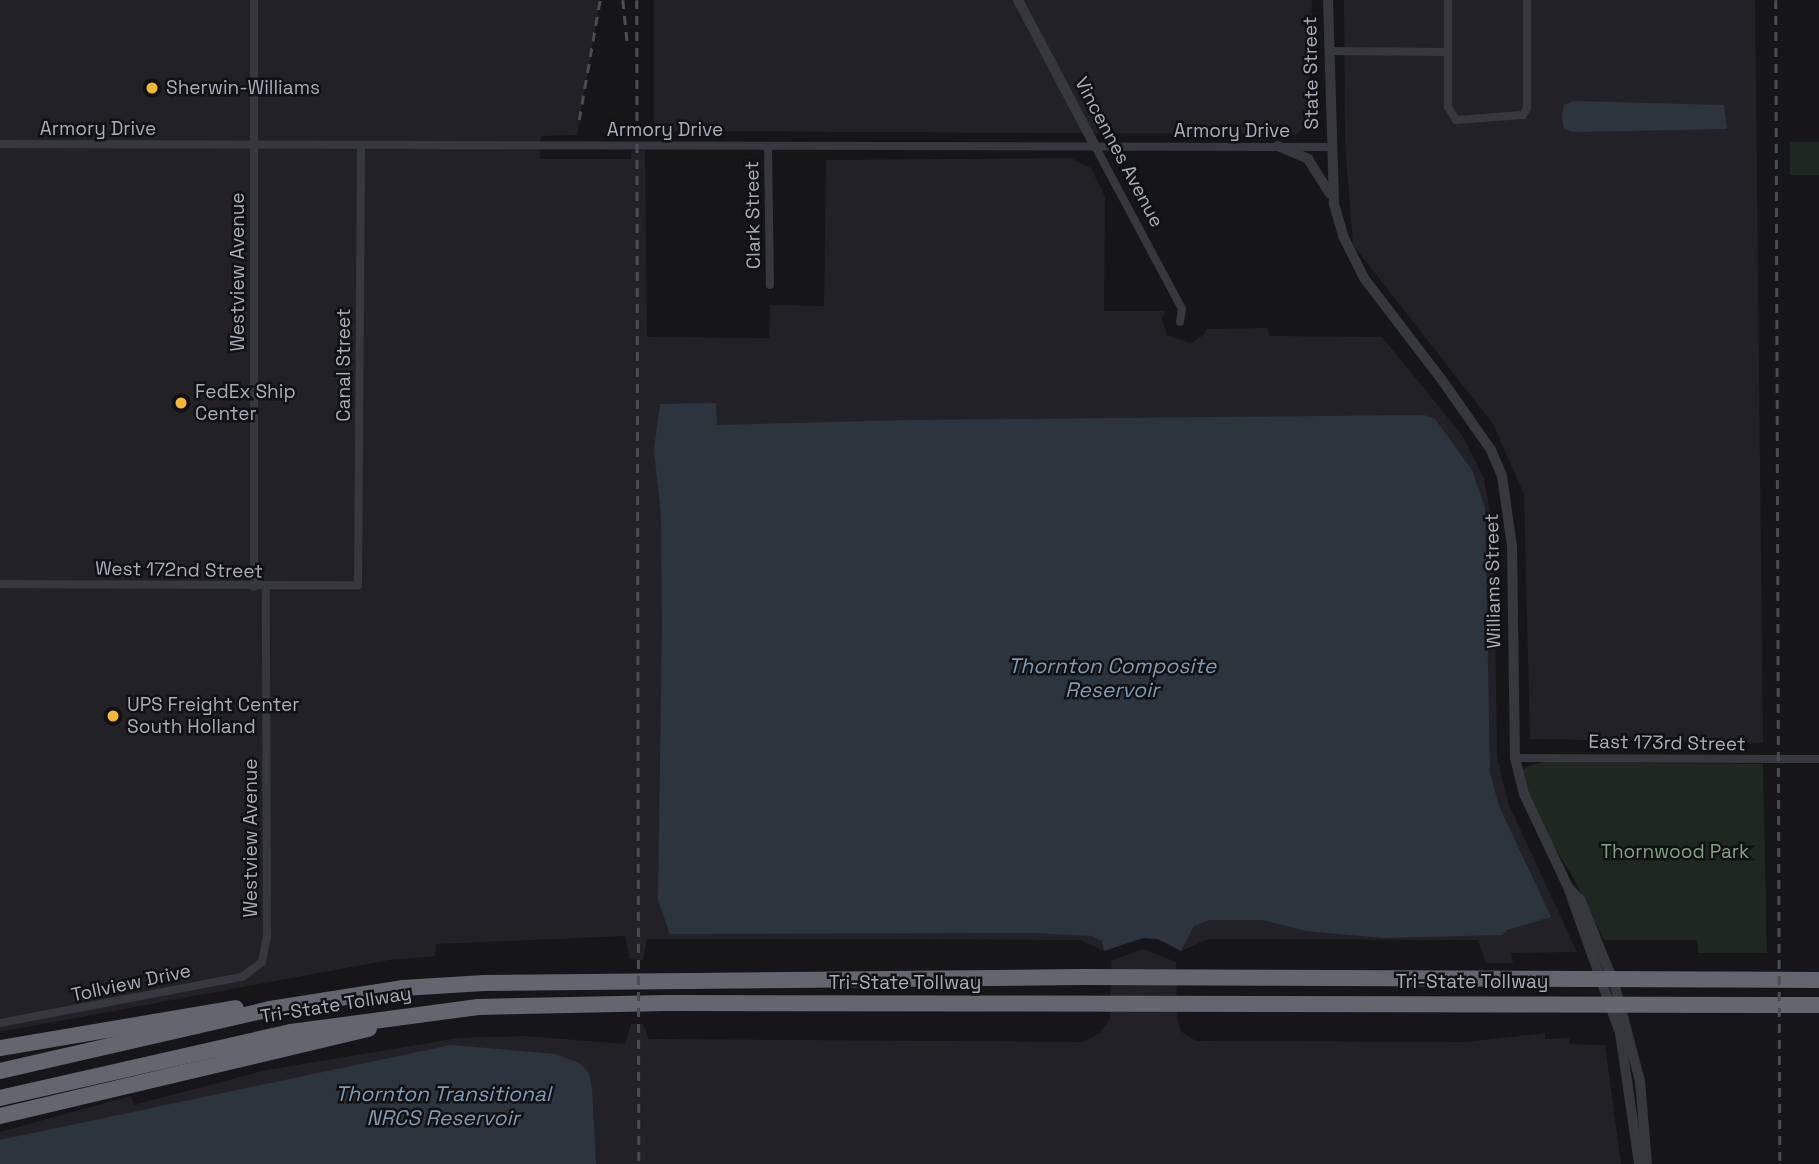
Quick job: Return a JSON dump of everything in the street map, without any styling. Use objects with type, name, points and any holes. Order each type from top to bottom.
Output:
[{"type":"highway","name":"Tri-State Tollway","points":[[0,1071],[270,1009],[403,988],[484,983],[1082,977],[1819,980]]},
{"type":"highway","name":"Tri-State Tollway","points":[[0,1098],[291,1032],[478,1007],[1819,1005]]},
{"type":"highway","points":[[0,1119],[214,1063],[478,1007]]},
{"type":"highway","points":[[0,1048],[225,1008],[270,1009]]},
{"type":"highway","points":[[0,1127],[88,1096]]},
{"type":"street","name":"Westview Avenue","points":[[254,0],[254,587]]},
{"type":"street","name":"Vincennes Avenue","points":[[1018,0],[1182,309],[1180,322]]},
{"type":"street","name":"State Street","points":[[1328,0],[1329,146]]},
{"type":"street","points":[[1448,0],[1448,107],[1456,120],[1523,115],[1527,108],[1527,0]]},
{"type":"street","points":[[1329,51],[1448,52]]},
{"type":"street","name":"Armory Drive","points":[[0,144],[1329,146]]},
{"type":"street","name":"Canal Street","points":[[358,585],[361,145]]},
{"type":"street","name":"Clark Street","points":[[768,146],[770,285]]},
{"type":"street","points":[[1278,146],[1308,159],[1326,183],[1334,204]]},
{"type":"street","name":"Williams Street","points":[[1329,146],[1334,204],[1343,236],[1364,278],[1443,380],[1491,450],[1502,476],[1512,546],[1515,758],[1524,794],[1568,887],[1581,901],[1629,1032],[1646,1120],[1647,1164]]},
{"type":"street","name":"West 172nd Street","points":[[0,584],[254,587],[358,585]]},
{"type":"street","name":"Westview Avenue","points":[[262,961],[267,937],[266,587]]},
{"type":"street","name":"East 173rd Street","points":[[1515,758],[1819,760]]},
{"type":"street","name":"Williams Street","points":[[1598,951],[1630,1082],[1639,1164]]},
{"type":"street","name":"Tollview Drive","points":[[0,1023],[242,976],[262,961]]},
{"type":"shaded area","points":[[0,0],[600,0],[577,135],[541,136],[540,159],[631,159],[631,151],[645,150],[647,337],[769,338],[770,305],[824,306],[826,160],[1071,158],[1091,168],[1105,197],[1104,311],[1166,311],[1162,319],[1167,335],[1190,343],[1204,335],[1206,329],[1268,328],[1269,336],[1382,337],[1462,435],[1484,479],[1494,533],[1497,756],[1508,803],[1577,952],[1511,953],[1513,963],[1486,963],[1478,940],[1208,939],[1181,951],[1158,939],[1143,938],[1104,951],[1080,940],[647,939],[643,960],[630,959],[625,936],[436,944],[435,956],[389,960],[0,1032]]},
{"type":"shaded area","points":[[654,0],[1312,0],[1308,124],[1297,134],[654,131]]},
{"type":"shaded area","points":[[1344,0],[1755,0],[1763,743],[1530,739],[1524,494],[1493,424],[1353,245],[1345,142]]},
{"type":"shaded area","points":[[1143,949],[1176,962],[1177,1020],[1182,1032],[1196,1041],[1467,1042],[1545,1033],[1545,1039],[1569,1038],[1570,1044],[1605,1045],[1621,1164],[0,1164],[0,1132],[131,1096],[134,1105],[266,1070],[458,1038],[526,1036],[625,1044],[631,1024],[643,1024],[649,1039],[1082,1042],[1100,1033],[1110,1018],[1111,961]]},
{"type":"green space","points":[[1790,142],[1819,142],[1819,175],[1790,175]]},
{"type":"green space","name":"Thornwood Park","points":[[1543,762],[1763,764],[1767,953],[1698,953],[1697,940],[1604,940],[1574,879],[1515,781],[1526,767]]},
{"type":"water","points":[[1573,101],[1724,105],[1727,129],[1572,132],[1564,129],[1562,117],[1564,105]]},
{"type":"water","name":"Thornton Composite Reservoir","points":[[716,403],[717,425],[914,420],[1424,415],[1435,419],[1472,470],[1485,508],[1490,773],[1499,806],[1551,917],[1507,930],[1502,935],[1383,938],[1306,931],[1262,920],[1210,920],[1194,926],[1181,951],[1158,939],[1143,938],[1104,951],[1102,941],[1092,936],[1035,933],[670,934],[658,900],[662,626],[661,516],[654,450],[660,404]]},
{"type":"water","name":"Thornton Transitional NRCS Reservoir","points":[[451,1045],[556,1054],[579,1063],[589,1073],[592,1089],[596,1164],[0,1164],[0,1140]]},
{"type":"railway","points":[[579,120],[600,0]]},
{"type":"railway","points":[[623,0],[628,48]]},
{"type":"railway","points":[[637,0],[639,1164]]},
{"type":"railway","points":[[1776,0],[1780,1164]]},
{"type":"place","name":"Sherwin-Williams","points":[[152,88]]},
{"type":"place","name":"FedEx Ship Center","points":[[181,403]]},
{"type":"place","name":"UPS Freight Center South Holland","points":[[113,716]]}]
